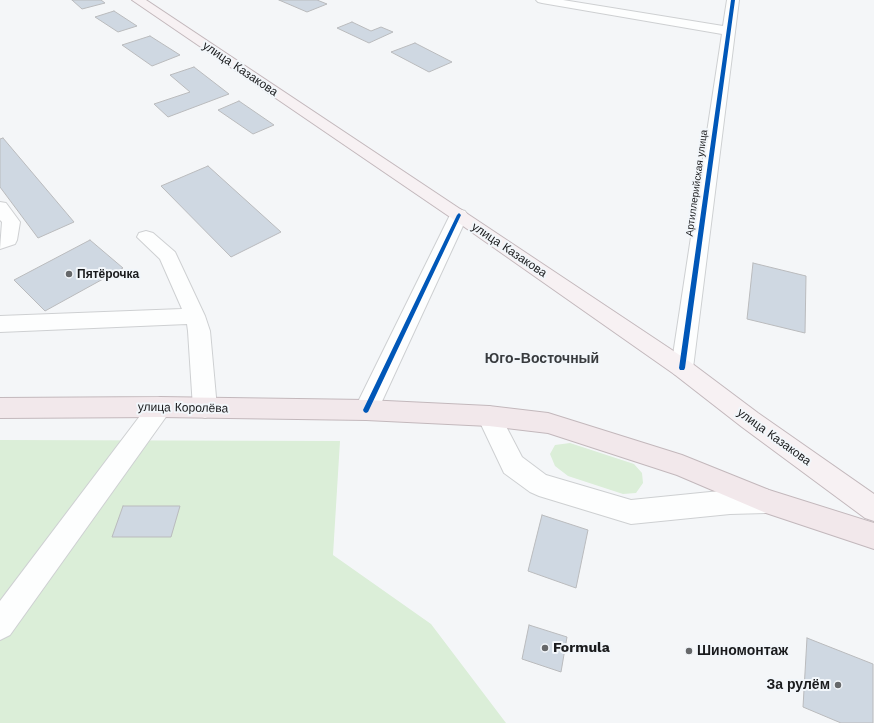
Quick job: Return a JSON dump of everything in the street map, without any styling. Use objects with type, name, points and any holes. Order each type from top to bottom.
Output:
[{"type":"highway","name":"улица Королёва","points":[[0,408],[160,407],[366,410],[490,416],[548,423],[682,466],[766,501],[874,536]]},
{"type":"main road","name":"улица Казакова","points":[[138,0],[458,215],[682,368],[750,420],[874,509]]},
{"type":"street","points":[[542,0],[728,31]]},
{"type":"street","name":"Артиллерийская улица","points":[[682,368],[732,0]]},
{"type":"street","points":[[0,207],[11,222],[8,240],[0,243]]},
{"type":"street","points":[[366,410],[458,215]]},
{"type":"street","points":[[146,237],[168,256],[195,316],[199,331],[205,408]]},
{"type":"street","points":[[0,324],[195,316]]},
{"type":"street","points":[[0,625],[160,407]]},
{"type":"street","points":[[490,416],[513,465],[539,484],[547,487],[631,512],[730,502],[766,501]]},
{"type":"green space","points":[[0,440],[340,441],[333,555],[431,624],[506,723],[0,723]]},
{"type":"green space","points":[[570,443],[634,464],[642,473],[643,483],[636,493],[623,494],[568,476],[555,466],[550,454],[555,445]]},
{"type":"building","points":[[72,0],[101,0],[105,3],[82,9]]},
{"type":"building","points":[[279,0],[317,0],[327,4],[307,12]]},
{"type":"building","points":[[114,11],[137,26],[118,32],[95,17]]},
{"type":"building","points":[[352,22],[371,31],[381,27],[393,32],[369,43],[337,28]]},
{"type":"building","points":[[150,36],[180,55],[152,66],[122,45]]},
{"type":"building","points":[[415,43],[452,62],[429,72],[391,52]]},
{"type":"building","points":[[194,67],[229,94],[168,117],[154,104],[190,92],[170,75]]},
{"type":"building","points":[[239,101],[274,125],[253,134],[218,110]]},
{"type":"building","points":[[3,138],[74,222],[38,238],[0,187],[0,139]]},
{"type":"building","points":[[208,166],[281,232],[231,257],[161,186]]},
{"type":"building","name":"Пятёрочка","points":[[90,240],[123,268],[45,311],[14,280]]},
{"type":"building","points":[[753,263],[806,276],[805,333],[747,319]]},
{"type":"building","points":[[123,506],[180,506],[171,537],[112,537]]},
{"type":"building","points":[[542,515],[588,530],[576,588],[528,571]]},
{"type":"building","name":"Formula","points":[[529,625],[567,637],[561,672],[522,659]]},
{"type":"building","name":"За рулём","points":[[807,638],[873,664],[873,723],[841,723],[803,707]]},
{"type":"cycle path","points":[[682,368],[733,0]]},
{"type":"cycle path","points":[[366,410],[459,215]]},
{"type":"place","name":"Пятёрочка","points":[[69,274]]},
{"type":"place","name":"Formula","points":[[545,648]]},
{"type":"place","name":"Шиномонтаж","points":[[689,651]]},
{"type":"place","name":"За рулём","points":[[838,685]]},
{"type":"district","name":"Юго-Восточный","points":[[542,359]]}]
